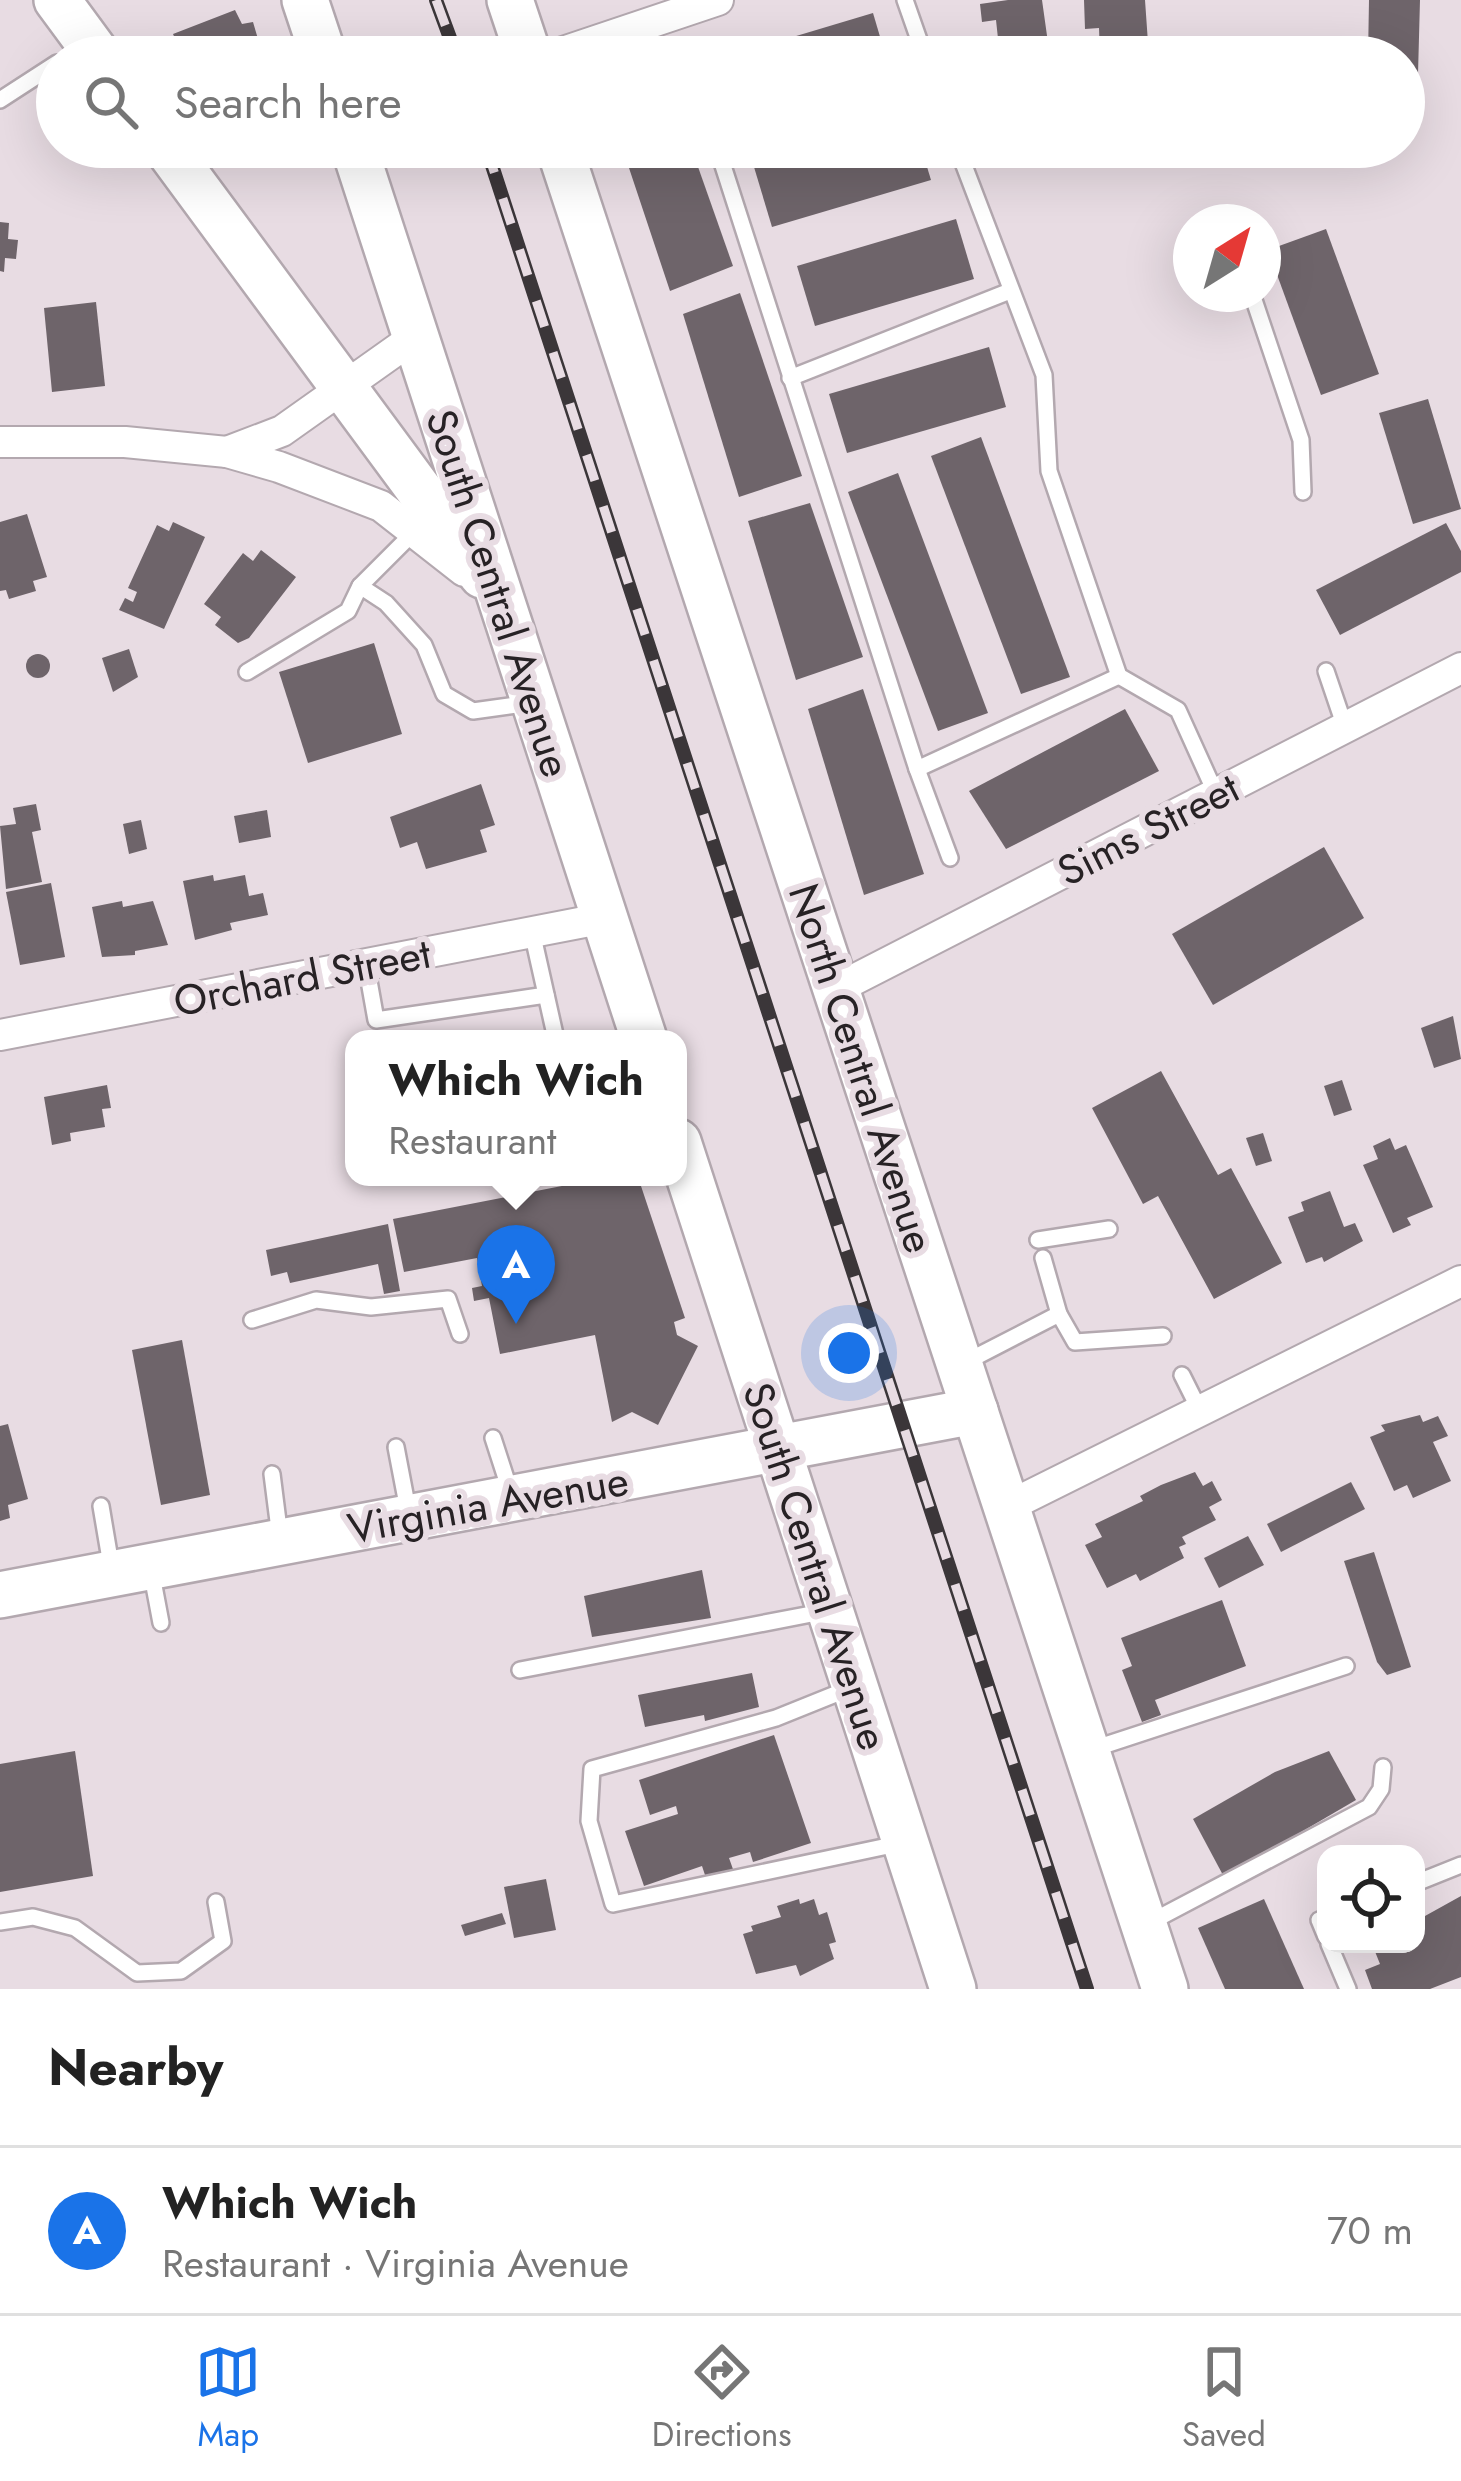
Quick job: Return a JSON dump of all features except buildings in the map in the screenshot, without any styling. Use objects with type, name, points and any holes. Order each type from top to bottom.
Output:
[{"type":"main road","points":[[57,0],[70,36]]},
{"type":"main road","points":[[305,0],[317,36]]},
{"type":"main road","points":[[510,0],[522,36]]},
{"type":"main road","points":[[181,168],[505,606]]},
{"type":"main road","name":"South Central Avenue","points":[[361,168],[641,1030]]},
{"type":"main road","name":"North Central Avenue","points":[[566,168],[1165,1989]]},
{"type":"main road","name":"South Central Avenue","points":[[687,1169],[953,1989]]},
{"type":"main road","name":"Virginia Avenue","points":[[0,1595],[975,1411]]},
{"type":"street","points":[[611,36],[718,0]]},
{"type":"street","points":[[227,452],[282,431],[416,336]]},
{"type":"street","points":[[0,442],[125,442],[227,452],[381,506],[505,606]]},
{"type":"street","name":"Sims Street","points":[[836,989],[1461,668]]},
{"type":"street","name":"Orchard Street","points":[[0,1035],[605,918]]},
{"type":"street","points":[[1009,1506],[1461,1282]]},
{"type":"lane","points":[[904,0],[917,36]]},
{"type":"lane","points":[[0,100],[36,79]]},
{"type":"lane","points":[[723,168],[950,858]]},
{"type":"lane","points":[[966,168],[1044,375],[1049,471],[1119,676],[1178,710],[1216,794]]},
{"type":"lane","points":[[790,378],[1010,291]]},
{"type":"lane","points":[[1258,312],[1301,440],[1304,492]]},
{"type":"lane","points":[[247,672],[348,611],[360,586],[415,531]]},
{"type":"lane","points":[[360,586],[386,603],[424,645],[444,694],[473,711],[534,703]]},
{"type":"lane","points":[[1326,671],[1345,728]]},
{"type":"lane","points":[[917,769],[1119,676]]},
{"type":"lane","points":[[532,932],[554,1030]]},
{"type":"lane","points":[[366,964],[376,1020],[546,994]]},
{"type":"lane","points":[[1038,1240],[1109,1229]]},
{"type":"lane","points":[[1043,1258],[1059,1314],[1075,1342],[1163,1336]]},
{"type":"lane","points":[[252,1320],[316,1300],[371,1307],[448,1299],[460,1334]]},
{"type":"lane","points":[[959,1366],[1059,1314]]},
{"type":"lane","points":[[1182,1375],[1199,1412]]},
{"type":"lane","points":[[493,1438],[513,1499]]},
{"type":"lane","points":[[396,1447],[410,1519]]},
{"type":"lane","points":[[272,1474],[281,1543]]},
{"type":"lane","points":[[101,1506],[161,1623]]},
{"type":"lane","points":[[520,1670],[830,1610]]},
{"type":"lane","points":[[1088,1751],[1346,1666]]},
{"type":"lane","points":[[855,1687],[776,1718],[592,1769],[589,1822],[613,1904],[905,1842]]},
{"type":"lane","points":[[1144,1925],[1369,1808],[1381,1789],[1383,1767]]},
{"type":"lane","points":[[1425,1879],[1461,1865]]},
{"type":"lane","points":[[0,1922],[33,1917],[75,1928],[137,1973],[181,1971],[223,1941],[216,1902]]},
{"type":"lane","points":[[1333,1953],[1348,1989]]},
{"type":"railway","points":[[436,0],[449,36]]},
{"type":"railway","points":[[493,168],[1087,1989]]},
{"type":"place","name":"Which Wich","points":[[516,1324]]}]
